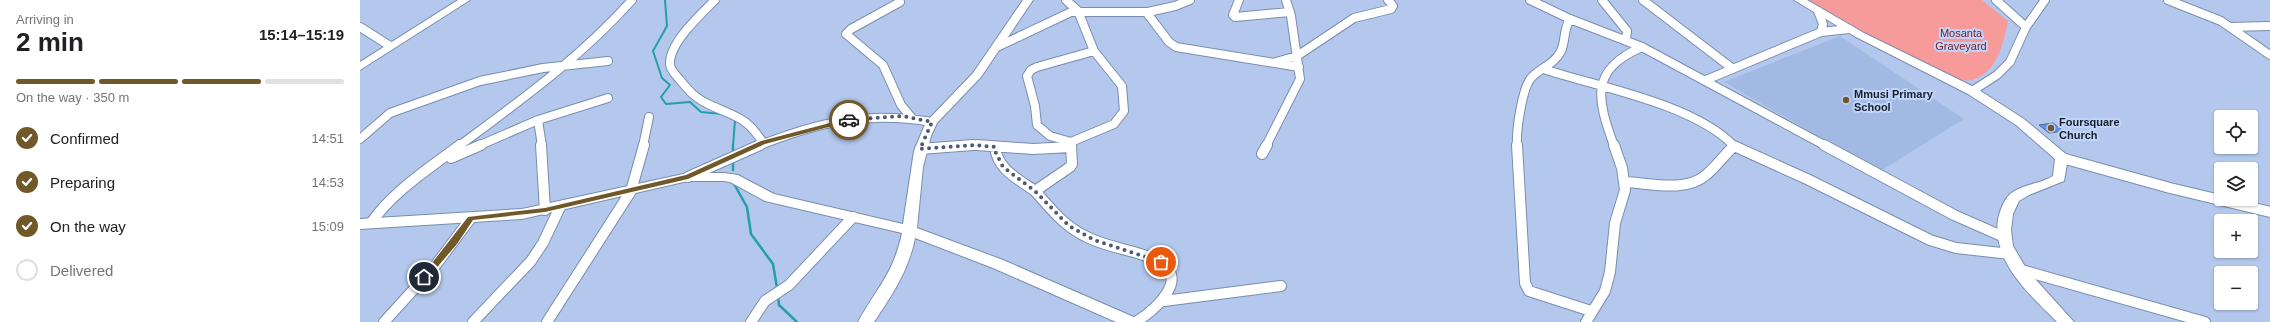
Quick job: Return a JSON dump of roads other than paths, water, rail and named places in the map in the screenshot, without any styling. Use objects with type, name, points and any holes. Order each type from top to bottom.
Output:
[{"type":"street","points":[[360,67],[390,46],[465,0]]},
{"type":"street","points":[[366,221],[568,64],[632,0]]},
{"type":"street","points":[[715,0],[676,44],[671,55],[671,68],[685,86],[699,100],[740,116],[756,130],[763,143]]},
{"type":"street","points":[[866,322],[895,279],[906,247],[920,149],[932,122],[970,83],[997,47],[1028,0]]},
{"type":"street","points":[[920,149],[975,145],[1033,150],[1071,144],[1114,124],[1119,119],[1124,110],[1122,86],[1094,51],[1086,27],[1078,11],[1066,0]]},
{"type":"street","points":[[997,47],[1028,34],[1052,19],[1078,11],[1147,13],[1166,11],[1190,0]]},
{"type":"street","points":[[1239,0],[1233,15],[1235,17],[1290,12]]},
{"type":"street","points":[[1262,154],[1300,78],[1290,12],[1286,0]]},
{"type":"street","points":[[1275,62],[1297,56],[1354,18],[1391,9],[1393,6],[1388,0]]},
{"type":"street","points":[[1530,0],[1570,19],[1626,39],[1706,80],[1954,216],[2004,237]]},
{"type":"street","points":[[1602,0],[1627,31],[1626,39]]},
{"type":"street","points":[[1644,0],[1733,68]]},
{"type":"street","points":[[1800,0],[1849,29],[1972,91],[2020,122],[2062,158],[2170,188],[2270,212]]},
{"type":"street","points":[[1996,0],[2026,27]]},
{"type":"street","points":[[1972,91],[1997,75],[2010,62],[2026,27],[2045,0]]},
{"type":"street","points":[[2168,0],[2209,15],[2230,27],[2270,55]]},
{"type":"street","points":[[900,2],[851,29],[846,34],[883,65],[902,105],[911,116]]},
{"type":"street","points":[[1818,11],[1823,24],[1822,32]]},
{"type":"street","points":[[1147,13],[1169,42],[1176,47],[1299,67]]},
{"type":"street","points":[[1570,19],[1565,27],[1561,51],[1554,61],[1531,78],[1526,90],[1516,133],[1516,155],[1525,283],[1530,291],[1536,295],[1591,310]]},
{"type":"street","points":[[2230,27],[2270,26]]},
{"type":"street","points":[[360,27],[390,46]]},
{"type":"street","points":[[1706,80],[1822,32],[1849,29]]},
{"type":"street","points":[[1586,322],[1591,310],[1604,292],[1610,272],[1616,214],[1623,199],[1625,182],[1603,113],[1601,87],[1606,74],[1615,62],[1642,47]]},
{"type":"street","points":[[1071,144],[1050,136],[1041,130],[1037,125],[1035,106],[1027,76],[1031,70],[1037,67],[1094,51]]},
{"type":"street","points":[[360,139],[390,113],[486,79],[568,64],[608,61]]},
{"type":"street","points":[[1543,69],[1669,107],[1714,128],[1725,136],[1734,146],[1807,178],[1930,240],[1956,248],[2010,254]]},
{"type":"street","points":[[435,166],[538,120],[608,98]]},
{"type":"street","points":[[366,221],[471,218],[545,210],[688,177],[763,143],[846,120],[886,116],[911,116],[932,122]]},
{"type":"street","points":[[547,322],[631,191],[643,148],[649,117]]},
{"type":"street","points":[[538,120],[543,156],[545,210]]},
{"type":"street","points":[[1035,191],[1070,167],[1072,161],[1071,144]]},
{"type":"street","points":[[1625,182],[1677,186],[1691,184],[1701,179],[1734,146]]},
{"type":"street","points":[[995,147],[995,151],[1003,167],[1035,191],[1069,226],[1079,233],[1110,246],[1161,262],[1170,273],[1171,281],[1164,301]]},
{"type":"street","points":[[2062,158],[2059,178],[2052,183],[2026,191],[2012,199],[2005,219],[2004,237],[2010,254],[2018,269],[2066,322]]},
{"type":"street","points":[[688,177],[729,178],[770,198],[909,230],[998,264],[1131,322]]},
{"type":"street","points":[[473,322],[531,261],[543,243],[560,207]]},
{"type":"street","points":[[751,322],[765,301],[789,285],[853,217]]},
{"type":"street","points":[[384,322],[435,266],[471,218]]},
{"type":"street","points":[[2018,269],[2205,322]]},
{"type":"street","points":[[1136,322],[1164,301],[1281,286]]},
{"type":"waterway","points":[[665,0],[667,26],[653,51],[662,78],[670,85],[661,97],[666,104],[690,102],[701,112],[722,114]]},
{"type":"waterway","points":[[733,146],[735,120]]},
{"type":"waterway","points":[[733,160],[733,170]]},
{"type":"waterway","points":[[733,182],[747,207],[751,234],[773,264],[777,288]]},
{"type":"waterway","points":[[778,296],[779,305],[797,322]]},
{"type":"place","name":"Mmusi Primary School","points":[[1846,100]]},
{"type":"place","name":"Foursquare Church","points":[[2051,128]]},
{"type":"park label","name":"Mosanta Graveyard","points":[[1961,39]]}]
